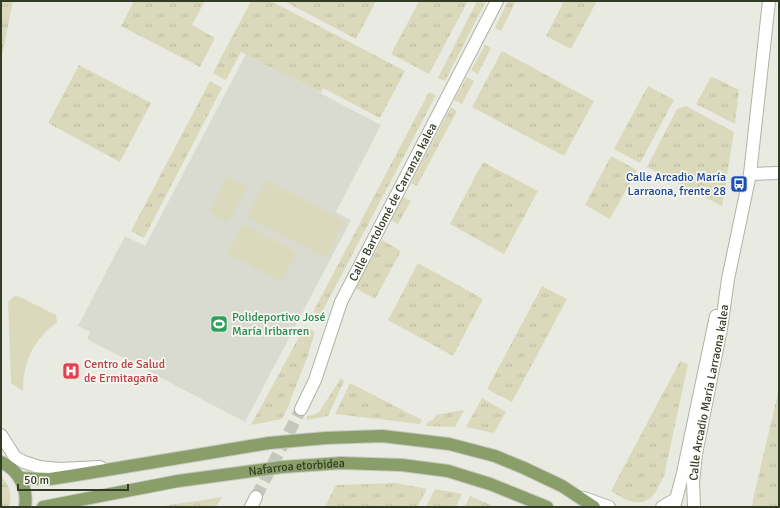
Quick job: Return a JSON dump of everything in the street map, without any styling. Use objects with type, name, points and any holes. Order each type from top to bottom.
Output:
[{"type":"main road","points":[[20,478],[50,479],[268,442],[382,436],[449,444],[495,456],[562,486],[594,507]]},
{"type":"main road","points":[[2,461],[20,478],[25,489],[25,507]]},
{"type":"main road","name":"Nafarroa etorbidea","points":[[43,507],[178,481],[282,467],[341,463],[402,465],[448,471],[490,484],[547,507]]},
{"type":"street","name":"Calle Bartolomé de Carranza kalea","points":[[301,409],[315,380],[341,302],[496,1]]},
{"type":"street","name":"Calle Arcadio María Larraona kalea","points":[[694,507],[693,482],[696,454],[721,329],[728,279],[750,174],[769,1]]},
{"type":"street","points":[[750,174],[779,173]]},
{"type":"street","name":"Calle Arcadio María Larraona kalea","points":[[662,507],[675,503],[709,343],[718,306],[728,279]]},
{"type":"street","points":[[1,435],[15,457],[39,467],[60,470],[99,466],[107,470]]},
{"type":"street","points":[[693,482],[700,487],[703,507]]},
{"type":"street","points":[[575,494],[609,507]]},
{"type":"shaded area","points":[[246,54],[381,125],[336,212],[351,220],[245,422],[87,339],[90,332],[78,326],[125,236],[145,246]]},
{"type":"green space","points":[[1,1],[13,1],[2,56],[1,56]]},
{"type":"green space","points":[[134,1],[205,1],[192,25],[215,38],[200,67],[121,26]]},
{"type":"green space","points":[[251,1],[271,1],[405,71],[380,118],[323,88],[321,93],[241,52],[226,80],[213,73]]},
{"type":"green space","points":[[284,1],[376,1],[356,39]]},
{"type":"green space","points":[[419,1],[468,1],[429,74],[391,54]]},
{"type":"green space","points":[[477,1],[485,3],[445,81],[438,78]]},
{"type":"green space","points":[[508,1],[516,1],[501,31],[495,28]]},
{"type":"green space","points":[[564,1],[597,1],[571,49],[546,36]]},
{"type":"green space","points":[[485,45],[491,48],[478,74],[471,70]]},
{"type":"green space","points":[[502,51],[594,101],[564,156],[472,107]]},
{"type":"green space","points":[[79,65],[151,103],[120,162],[48,123]]},
{"type":"green space","points":[[467,77],[474,81],[462,104],[454,100]]},
{"type":"green space","points":[[711,77],[739,90],[735,124],[696,104]]},
{"type":"green space","points":[[210,81],[222,88],[144,238],[131,231]]},
{"type":"green space","points":[[648,86],[674,100],[640,163],[614,149]]},
{"type":"green space","points":[[429,92],[436,95],[320,316],[313,312]]},
{"type":"green space","points":[[686,106],[734,132],[722,206],[647,167],[677,109]]},
{"type":"green space","points":[[451,107],[457,111],[417,186],[411,183]]},
{"type":"green space","points":[[611,156],[637,170],[610,219],[585,205]]},
{"type":"green space","points":[[483,162],[538,191],[504,254],[450,224]]},
{"type":"green space","points":[[227,177],[246,187],[228,222],[209,212]]},
{"type":"green space","points":[[267,180],[345,221],[326,258],[247,217]]},
{"type":"green space","points":[[403,197],[411,201],[398,224],[391,220]]},
{"type":"green space","points":[[243,224],[297,252],[281,282],[228,253]]},
{"type":"green space","points":[[382,240],[401,251],[375,299],[355,288]]},
{"type":"green space","points":[[418,263],[483,299],[453,356],[388,320]]},
{"type":"green space","points":[[542,286],[567,299],[512,402],[487,389]]},
{"type":"green space","points":[[14,296],[20,297],[56,315],[57,322],[42,337],[31,352],[25,370],[23,391],[11,383],[8,302]]},
{"type":"green space","points":[[305,326],[315,332],[290,403],[282,419],[251,425]]},
{"type":"green space","points":[[680,361],[688,364],[664,476],[651,498],[643,502],[626,500],[611,491]]},
{"type":"green space","points":[[341,378],[344,381],[328,416],[307,420],[307,416],[319,412]]},
{"type":"green space","points":[[350,383],[422,420],[420,424],[335,414]]},
{"type":"green space","points":[[779,389],[779,507],[752,507],[754,495]]},
{"type":"green space","points":[[482,398],[506,412],[494,433],[466,427]]},
{"type":"green space","points":[[464,410],[455,427],[425,426],[429,421],[433,420],[436,415]]},
{"type":"green space","points":[[1,476],[10,490],[11,499],[9,507],[1,507]]},
{"type":"green space","points":[[396,483],[427,489],[417,507],[325,507],[336,485]]},
{"type":"green space","points":[[435,489],[462,494],[456,507],[426,507]]},
{"type":"green space","points":[[470,496],[496,507],[466,507],[465,506]]},
{"type":"green space","points":[[222,497],[216,507],[157,507]]},
{"type":"tunnel","points":[[256,497],[301,409]]},
{"type":"place","name":"Calle Arcadio María Larraona, frente 28","points":[[739,184]]},
{"type":"place","name":"Polideportivo José María Iribarren","points":[[219,324]]},
{"type":"place","name":"Centro de Salud de Ermitagaña","points":[[71,371]]}]
